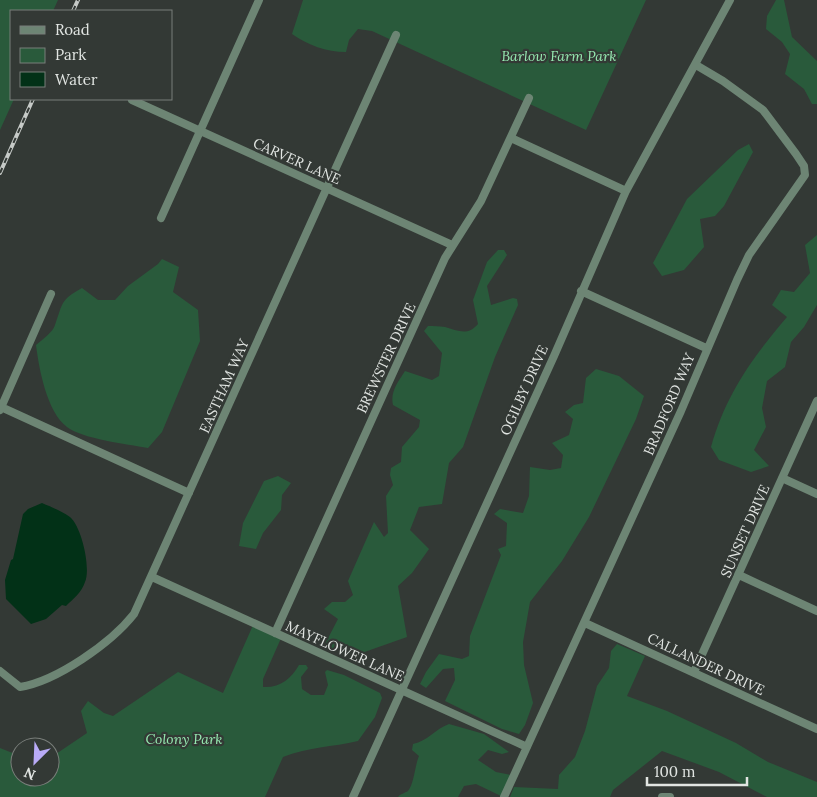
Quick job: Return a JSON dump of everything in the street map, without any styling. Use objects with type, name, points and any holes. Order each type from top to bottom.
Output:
[{"type":"street","points":[[162,218],[259,0]]},
{"type":"street","name":"OGILBY DRIVE","points":[[354,797],[554,356],[626,191],[730,0]]},
{"type":"street","name":"EASTHAM WAY","points":[[0,671],[20,687],[46,679],[111,639],[134,614],[396,35]]},
{"type":"street","name":"BRADFORD WAY","points":[[504,797],[585,623],[749,255],[805,172],[796,154],[763,110],[734,88],[696,64]]},
{"type":"street","name":"BREWSTER DRIVE","points":[[275,633],[452,245],[481,201],[529,98]]},
{"type":"street","name":"CARVER LANE","points":[[132,100],[202,130],[452,245]]},
{"type":"street","points":[[511,138],[626,191]]},
{"type":"street","points":[[581,291],[706,348]]},
{"type":"street","points":[[51,294],[0,408],[189,493]]},
{"type":"street","name":"SUNSET DRIVE","points":[[694,672],[817,401]]},
{"type":"street","points":[[782,478],[817,494]]},
{"type":"street","points":[[739,575],[817,611]]},
{"type":"street","name":"MAYFLOWER LANE","points":[[152,577],[527,747]]},
{"type":"street","name":"CALLANDER DRIVE","points":[[585,623],[817,729]]},
{"type":"street","points":[[662,797],[670,797]]},
{"type":"green space","points":[[0,0],[58,0],[53,10],[10,10],[10,100],[14,100],[0,130]]},
{"type":"green space","name":"Barlow Farm Park","points":[[303,0],[646,0],[586,130],[372,31],[358,29],[349,40],[346,52],[331,51],[311,45],[292,34]]},
{"type":"green space","points":[[776,0],[784,0],[792,37],[817,61],[817,104],[812,104],[804,89],[785,74],[790,54],[782,42],[766,29],[767,16]]},
{"type":"green space","points":[[749,144],[753,152],[724,206],[715,216],[700,219],[704,247],[684,270],[662,276],[653,263],[687,199],[738,150]]},
{"type":"green space","points":[[817,235],[817,305],[804,327],[791,342],[785,367],[767,381],[762,408],[766,427],[754,450],[769,466],[751,472],[719,460],[711,447],[732,393],[762,347],[787,317],[772,305],[781,290],[794,292],[810,273],[805,245]]},
{"type":"green space","points":[[498,250],[504,250],[507,255],[487,286],[491,305],[513,298],[517,299],[518,305],[495,357],[463,447],[449,463],[442,504],[419,507],[410,530],[429,549],[412,573],[398,586],[407,637],[356,655],[343,654],[325,644],[338,619],[324,609],[332,602],[345,602],[353,595],[348,581],[374,522],[384,537],[388,533],[386,496],[393,485],[390,475],[391,468],[401,462],[402,447],[419,427],[420,420],[393,405],[392,400],[397,383],[405,371],[432,380],[439,376],[442,353],[424,331],[428,326],[466,331],[478,324],[473,300],[487,262]]},
{"type":"green space","points":[[162,259],[179,267],[173,292],[198,310],[200,341],[162,432],[148,448],[83,435],[74,431],[60,420],[49,401],[39,366],[36,345],[52,330],[63,303],[75,292],[82,288],[98,300],[115,300],[128,286]]},
{"type":"green space","points":[[596,369],[619,376],[644,396],[636,419],[589,517],[562,561],[530,602],[523,642],[524,665],[533,703],[525,725],[519,734],[502,729],[445,701],[455,680],[454,668],[443,669],[426,688],[420,684],[439,654],[462,659],[469,656],[470,636],[501,555],[498,549],[506,546],[507,523],[494,514],[500,509],[523,513],[529,496],[530,467],[550,470],[561,468],[563,455],[552,443],[569,435],[573,419],[565,412],[574,405],[583,403],[586,378]]},
{"type":"green space","points":[[278,476],[291,483],[282,495],[281,510],[263,533],[256,549],[239,546],[243,523],[264,481]]},
{"type":"green space","name":"Colony Park","points":[[254,623],[282,636],[263,679],[263,687],[275,686],[284,682],[299,665],[306,665],[308,668],[301,677],[302,689],[311,695],[324,695],[328,685],[325,672],[327,670],[344,675],[380,693],[382,698],[375,717],[358,741],[311,749],[283,757],[265,797],[0,797],[0,748],[10,752],[10,787],[60,787],[60,751],[87,733],[81,711],[88,701],[104,713],[113,716],[178,672],[223,693]]},
{"type":"green space","points":[[617,644],[645,656],[627,696],[667,711],[736,743],[768,762],[817,782],[817,797],[767,797],[719,772],[662,751],[613,790],[610,797],[510,797],[514,787],[558,789],[559,775],[575,757],[585,731],[597,686],[609,668],[611,651]]},
{"type":"green space","points":[[449,724],[484,734],[509,752],[502,754],[488,750],[478,760],[496,772],[511,775],[501,796],[476,784],[464,786],[458,797],[398,797],[408,791],[413,779],[419,756],[412,750],[413,744]]},
{"type":"water","points":[[42,503],[64,513],[74,522],[82,539],[87,576],[82,589],[66,606],[62,605],[46,619],[31,624],[6,599],[5,580],[11,560],[13,559],[23,514],[28,509]]},
{"type":"railway","points":[[73,10],[78,0]]},
{"type":"railway","points":[[0,173],[33,100]]}]
